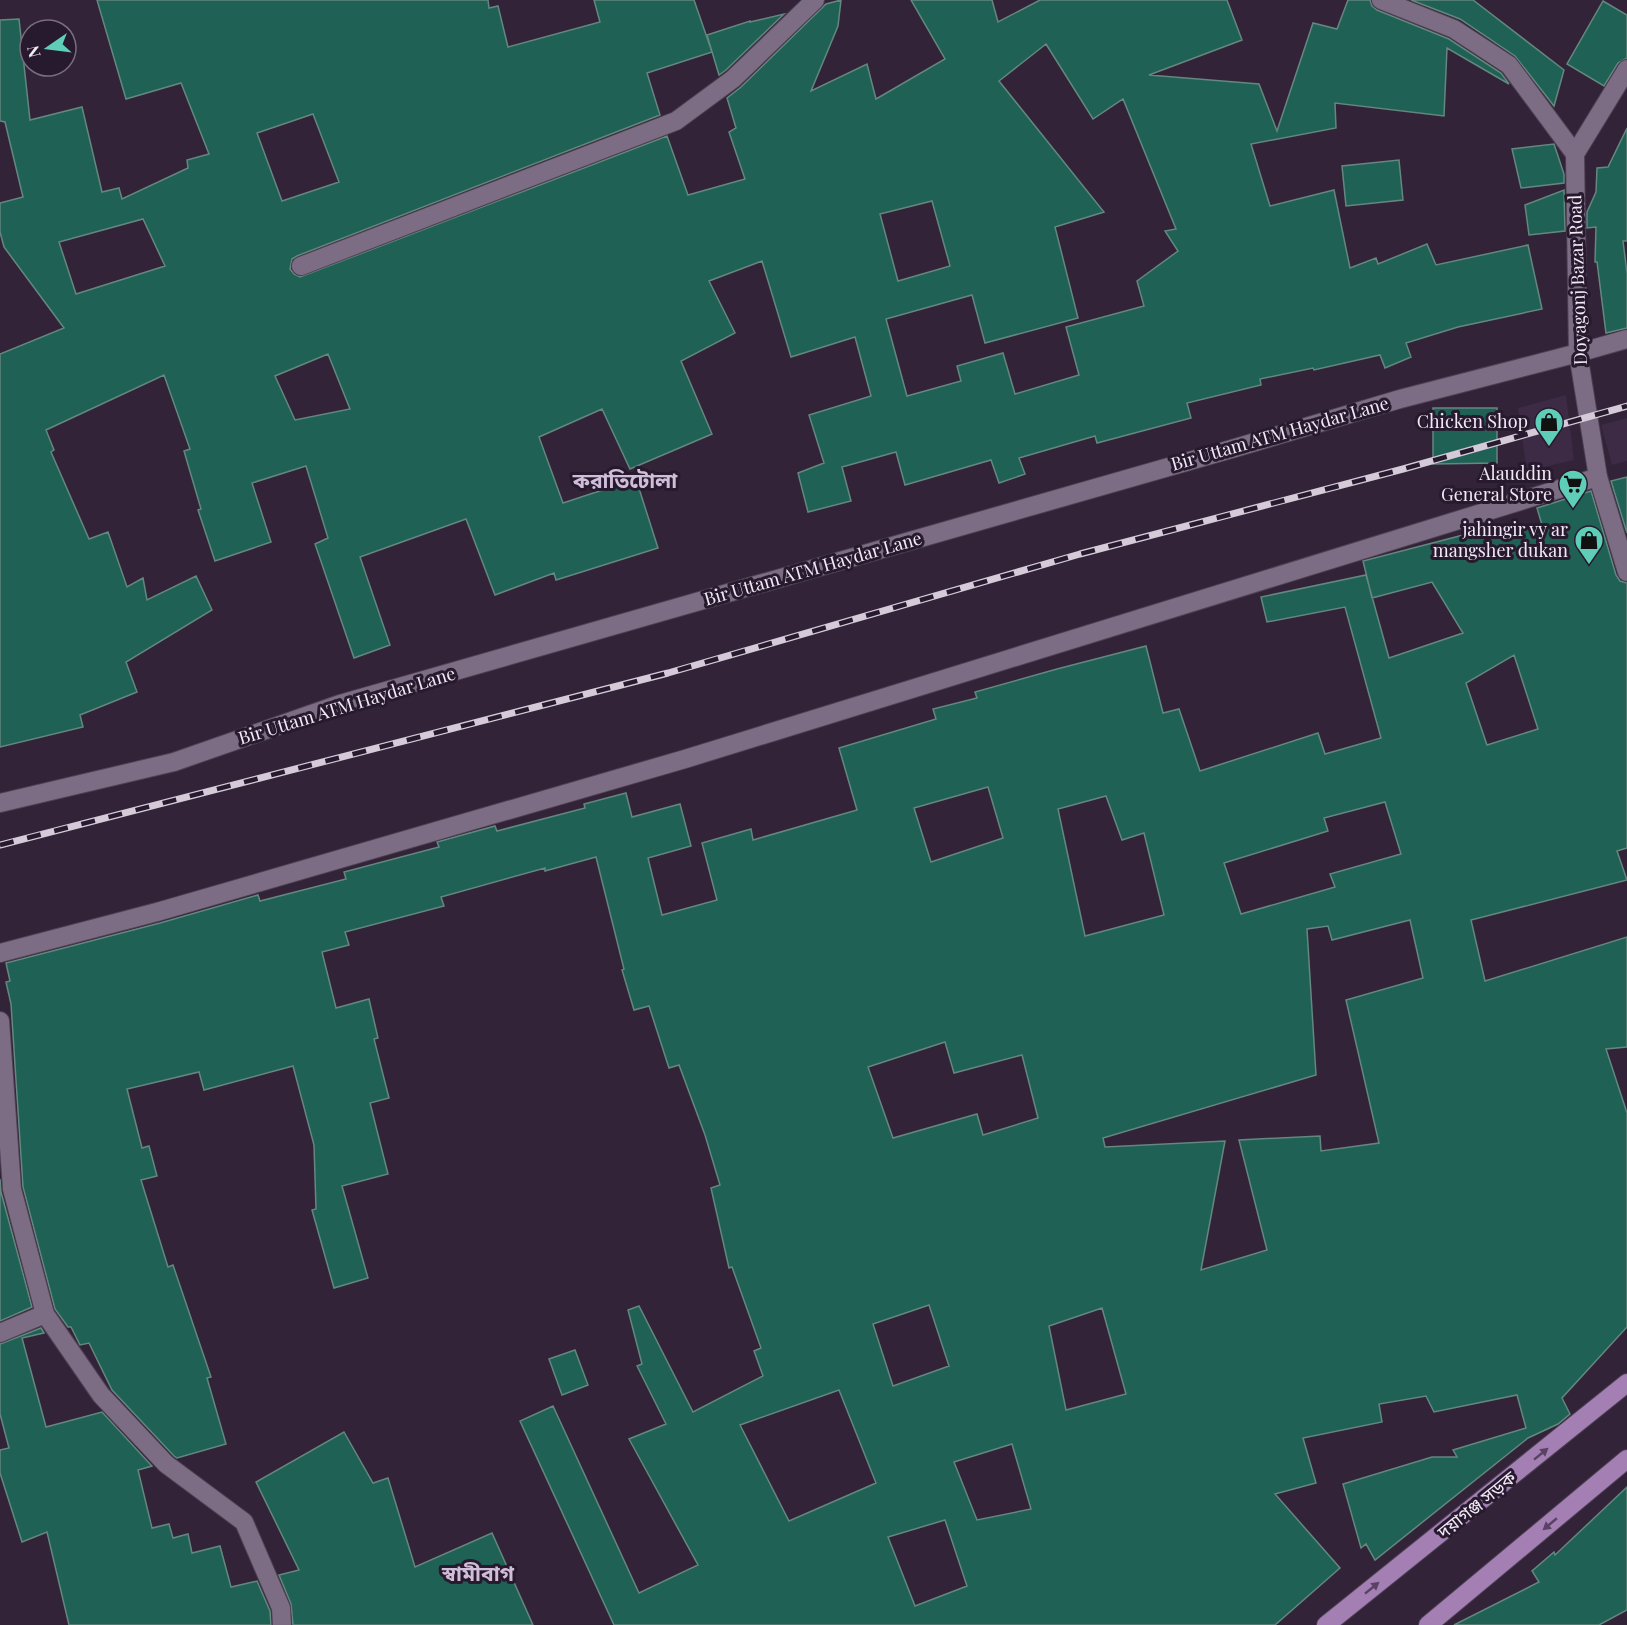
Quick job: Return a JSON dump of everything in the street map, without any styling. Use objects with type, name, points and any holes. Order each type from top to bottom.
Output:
[{"type":"main road","name":"দয়াগঞ্জ সড়ক","points":[[1326,1625],[1627,1383]]},
{"type":"main road","points":[[1436,1622],[1627,1459]]},
{"type":"street","points":[[301,266],[676,121],[733,79],[815,0]]},
{"type":"street","points":[[1381,0],[1454,29],[1509,65],[1575,154],[1627,69]]},
{"type":"street","name":"Doyagonj Bazar Road","points":[[1575,154],[1578,353],[1598,477],[1627,572]]},
{"type":"street","name":"Bir Uttam ATM Haydar Lane","points":[[0,803],[174,762],[351,701],[1400,399],[1627,339]]},
{"type":"street","points":[[0,953],[158,912],[685,759],[1598,477]]},
{"type":"street","points":[[0,1021],[12,1189],[45,1314],[101,1395],[166,1464],[244,1522],[281,1608],[282,1625]]},
{"type":"street","points":[[0,1333],[45,1314]]},
{"type":"shaded area","points":[[1566,395],[1574,460],[1527,471],[1518,408]]},
{"type":"shaded area","points":[[1627,418],[1627,461],[1612,465],[1601,425]]},
{"type":"building","points":[[97,0],[488,0],[489,8],[498,6],[508,47],[600,22],[594,0],[694,0],[712,52],[647,73],[660,115],[297,256],[292,259],[290,269],[300,277],[667,136],[688,195],[745,179],[729,132],[736,128],[727,98],[826,4],[841,0],[838,26],[811,91],[867,64],[876,99],[945,59],[911,0],[992,0],[998,22],[1040,0],[1227,0],[1242,40],[1149,75],[1259,84],[1277,131],[1313,23],[1337,29],[1348,0],[1370,0],[1372,6],[1377,10],[1449,39],[1501,73],[1509,84],[1447,48],[1444,116],[1335,103],[1336,128],[1251,144],[1270,206],[1334,190],[1350,268],[1376,258],[1378,264],[1427,244],[1436,265],[1528,245],[1542,309],[1458,327],[1406,343],[1411,357],[1385,368],[1380,355],[1260,379],[1261,385],[1187,403],[1191,418],[1097,443],[1095,436],[1019,458],[1025,474],[999,483],[991,460],[905,485],[896,452],[842,467],[851,501],[808,512],[798,473],[824,463],[809,415],[871,396],[855,337],[791,357],[762,261],[709,281],[735,333],[681,361],[712,434],[630,469],[602,409],[539,437],[563,503],[636,479],[658,548],[556,580],[554,573],[495,595],[466,519],[360,557],[390,645],[354,658],[315,544],[328,538],[306,466],[252,483],[271,542],[215,561],[198,510],[201,509],[184,451],[190,449],[164,375],[46,430],[54,450],[51,452],[89,539],[108,532],[127,587],[143,578],[147,600],[196,576],[212,610],[126,662],[137,692],[80,715],[83,727],[0,747],[0,354],[64,328],[4,247],[0,232],[0,203],[23,197],[5,122],[0,121],[0,20],[18,19],[18,78],[25,78],[30,120],[82,107],[102,192],[119,188],[122,199],[188,168],[187,160],[209,154],[181,83],[126,99]],"holes":[[[1046,44],[1093,119],[1123,99],[1176,229],[1165,231],[1178,251],[1137,281],[1144,306],[1066,327],[1079,375],[1015,394],[1003,353],[957,366],[961,381],[907,396],[886,319],[972,295],[985,343],[1078,318],[1055,227],[1104,212],[999,81]],[[313,114],[339,182],[282,201],[257,133]],[[932,201],[950,266],[898,281],[880,214]],[[143,219],[165,266],[76,294],[59,242]],[[328,354],[350,409],[295,420],[275,376]]]},
{"type":"building","points":[[1411,0],[1473,0],[1564,70],[1554,106],[1515,56],[1460,19]]},
{"type":"building","points":[[1603,1],[1627,15],[1627,58],[1618,63],[1604,86],[1567,64]]},
{"type":"building","points":[[784,14],[719,75],[707,35],[750,21]]},
{"type":"building","points":[[1627,128],[1627,241],[1623,241],[1627,273],[1627,328],[1606,333],[1597,262],[1595,262],[1596,227],[1587,228],[1587,212],[1596,192],[1597,168],[1608,167]]},
{"type":"building","points":[[1554,144],[1564,174],[1564,183],[1521,188],[1512,149]]},
{"type":"building","points":[[1399,160],[1403,200],[1346,206],[1342,166]]},
{"type":"building","points":[[1564,190],[1565,231],[1529,235],[1525,205]]},
{"type":"building","points":[[1433,408],[1497,408],[1497,463],[1433,464]]},
{"type":"building","points":[[1627,477],[1627,533],[1611,481]]},
{"type":"building","points":[[1591,491],[1616,575],[1620,581],[1627,583],[1627,848],[1617,851],[1627,880],[1471,920],[1485,981],[1627,937],[1627,1047],[1606,1049],[1627,1113],[1627,1327],[1562,1398],[1570,1414],[1558,1424],[1528,1438],[1375,1560],[1366,1544],[1361,1548],[1343,1484],[1432,1457],[1457,1457],[1453,1450],[1526,1428],[1517,1395],[1434,1412],[1426,1396],[1379,1404],[1382,1422],[1303,1438],[1316,1483],[1275,1494],[1340,1568],[1275,1625],[614,1625],[520,1421],[553,1406],[639,1593],[698,1565],[629,1439],[666,1424],[637,1366],[642,1364],[628,1310],[639,1306],[693,1412],[763,1376],[754,1351],[761,1348],[732,1267],[729,1268],[711,1188],[720,1185],[705,1135],[679,1065],[669,1068],[649,1006],[634,1010],[622,970],[624,969],[596,857],[545,871],[545,868],[441,897],[444,906],[345,932],[349,945],[322,952],[336,1008],[369,999],[378,1038],[374,1039],[389,1098],[370,1103],[388,1174],[342,1186],[368,1278],[334,1288],[312,1210],[316,1209],[314,1145],[293,1066],[204,1090],[199,1072],[127,1089],[142,1148],[149,1146],[157,1176],[141,1180],[168,1267],[173,1265],[211,1377],[207,1378],[226,1444],[177,1458],[174,1456],[112,1390],[89,1343],[80,1345],[71,1327],[68,1327],[55,1309],[23,1187],[11,1004],[6,982],[10,981],[6,963],[258,895],[260,901],[346,879],[344,872],[439,847],[437,842],[495,826],[497,831],[585,808],[584,804],[626,793],[632,817],[680,804],[691,846],[648,858],[662,915],[717,900],[702,843],[751,829],[753,840],[857,810],[839,748],[936,719],[933,709],[977,698],[975,692],[1146,646],[1163,713],[1179,709],[1200,771],[1318,733],[1325,754],[1381,738],[1345,607],[1267,622],[1261,597],[1366,575],[1369,587],[1363,561],[1471,533],[1472,538],[1542,525],[1537,508]],"holes":[[[1432,582],[1463,633],[1389,658],[1372,598]],[[1514,655],[1538,729],[1487,745],[1466,683]],[[988,787],[1003,838],[931,862],[914,808]],[[1106,796],[1122,840],[1144,833],[1164,915],[1085,936],[1058,809]],[[1385,802],[1401,854],[1330,874],[1335,887],[1241,914],[1224,863],[1328,831],[1324,818]],[[1410,920],[1423,978],[1346,1000],[1379,1143],[1321,1151],[1320,1136],[1239,1140],[1267,1250],[1201,1270],[1225,1141],[1105,1147],[1103,1138],[1316,1075],[1307,929],[1328,926],[1332,940]],[[945,1042],[954,1073],[1022,1055],[1038,1118],[983,1135],[977,1114],[893,1138],[868,1067]],[[929,1305],[949,1366],[893,1386],[873,1324]],[[1102,1308],[1126,1394],[1066,1410],[1049,1326]],[[839,1390],[876,1483],[789,1521],[740,1425]],[[1012,1444],[1031,1509],[977,1520],[954,1462]],[[945,1520],[967,1586],[915,1606],[888,1537]]]},
{"type":"building","points":[[0,1179],[1,1192],[32,1307],[0,1321]]},
{"type":"building","points":[[41,1328],[44,1333],[22,1338],[46,1427],[102,1412],[152,1466],[138,1470],[152,1528],[169,1524],[173,1538],[188,1534],[192,1553],[220,1546],[231,1587],[257,1581],[270,1611],[271,1625],[69,1625],[47,1532],[22,1542],[0,1473],[0,1450],[9,1448],[0,1414],[0,1344]]},
{"type":"building","points":[[575,1350],[588,1385],[562,1395],[549,1359]]},
{"type":"building","points":[[344,1432],[373,1483],[388,1478],[415,1567],[492,1533],[533,1625],[293,1625],[291,1604],[279,1575],[299,1570],[256,1482]]},
{"type":"building","points":[[1627,1487],[1627,1610],[1599,1625],[1454,1625],[1539,1582],[1532,1571],[1554,1552],[1555,1555]]},
{"type":"railway","points":[[0,845],[668,673],[1080,554],[1403,469],[1627,406]]},
{"type":"place","name":"Chicken Shop","points":[[1549,448]]},
{"type":"place","name":"Alauddin General Store","points":[[1573,510]]},
{"type":"place","name":"jahingir vy ar mangsher dukan","points":[[1589,566]]},
{"type":"district","name":"করাতিটোলা","points":[[625,481]]},
{"type":"district","name":"স্বামীবাগ","points":[[478,1574]]}]
